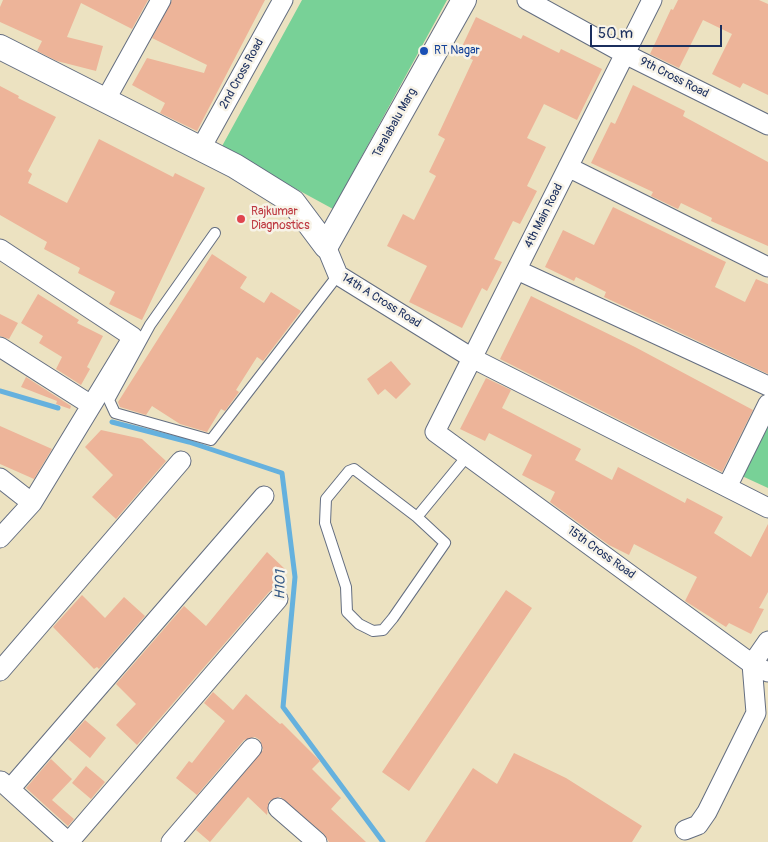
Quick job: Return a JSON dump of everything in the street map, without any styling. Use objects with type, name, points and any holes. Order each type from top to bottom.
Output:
[{"type":"street","points":[[106,99],[161,0]]},
{"type":"street","name":"2nd Cross Road","points":[[201,148],[283,0]]},
{"type":"street","name":"Taralabalu Marg","points":[[326,246],[464,0]]},
{"type":"street","name":"9th Cross Road","points":[[528,0],[626,54],[768,125]]},
{"type":"street","name":"4th Main Road","points":[[435,432],[652,0]]},
{"type":"street","name":"14th A Cross Road","points":[[0,47],[201,148],[293,202],[326,246],[338,275],[472,358],[768,508]]},
{"type":"street","points":[[568,167],[768,267]]},
{"type":"street","points":[[0,249],[133,337],[32,503],[0,538]]},
{"type":"street","points":[[517,270],[768,386]]},
{"type":"street","points":[[0,347],[91,405]]},
{"type":"street","points":[[727,487],[768,404]]},
{"type":"street","name":"15th Cross Road","points":[[435,432],[760,668]]},
{"type":"street","points":[[0,671],[181,461]]},
{"type":"street","points":[[0,478],[32,503]]},
{"type":"street","points":[[264,496],[5,785],[69,842],[278,599]]},
{"type":"street","points":[[685,830],[698,826],[707,812],[756,713],[760,668],[768,641]]},
{"type":"street","points":[[171,842],[252,748]]},
{"type":"street","points":[[278,808],[317,842]]},
{"type":"lane","points":[[215,234],[150,325],[109,400],[115,413],[211,440],[338,275]]},
{"type":"lane","points":[[417,517],[468,455]]},
{"type":"lane","points":[[354,469],[417,517],[445,543],[393,618],[383,630],[372,631],[359,624],[346,612],[346,587],[325,523],[326,499],[350,471],[354,469]]},
{"type":"green space","points":[[302,0],[447,0],[333,209],[221,148]]},
{"type":"green space","points":[[768,425],[768,488],[742,476]]},
{"type":"building","points":[[3,0],[148,0],[132,29],[81,3],[67,37],[103,46],[96,71],[57,61],[37,51],[42,41],[0,22],[0,7]]},
{"type":"building","points":[[172,0],[265,0],[197,131],[160,113],[165,103],[132,85],[147,58],[204,73],[207,65],[152,38]]},
{"type":"building","points":[[678,0],[759,0],[768,4],[768,95],[743,83],[740,88],[712,74],[732,34],[703,20],[679,68],[650,54],[671,9],[673,10]]},
{"type":"building","points":[[476,17],[521,39],[523,35],[559,53],[561,49],[602,69],[577,120],[544,104],[527,138],[546,147],[527,186],[537,191],[520,224],[513,221],[494,259],[502,262],[487,291],[482,288],[462,328],[409,302],[427,266],[387,246],[403,214],[414,220],[436,176],[429,172],[445,139],[438,135],[473,60],[459,53]]},
{"type":"building","points":[[633,85],[685,111],[683,116],[768,162],[768,246],[711,221],[712,218],[681,203],[678,209],[651,196],[653,192],[591,163],[611,122],[615,124]]},
{"type":"building","points":[[0,86],[19,96],[18,98],[56,117],[28,171],[32,174],[28,183],[67,203],[99,139],[173,177],[175,173],[205,188],[142,320],[109,304],[115,292],[78,273],[80,268],[44,249],[47,242],[0,215]]},
{"type":"building","points":[[613,207],[726,262],[715,287],[745,302],[756,279],[768,284],[768,374],[604,297],[606,292],[576,277],[574,281],[545,267],[563,230],[594,245]]},
{"type":"building","points":[[212,254],[247,277],[240,288],[264,303],[271,292],[301,311],[263,361],[257,357],[236,390],[239,392],[225,411],[221,409],[207,432],[180,424],[152,406],[146,415],[120,407],[118,402]]},
{"type":"building","points":[[38,294],[79,320],[77,323],[103,336],[87,367],[90,369],[81,385],[56,369],[62,357],[39,343],[43,336],[21,323]]},
{"type":"building","points":[[531,296],[635,347],[753,410],[722,472],[500,359]]},
{"type":"building","points":[[0,314],[18,323],[9,339],[0,336]]},
{"type":"building","points":[[391,361],[411,384],[396,399],[385,389],[378,395],[367,379]]},
{"type":"building","points":[[26,377],[71,406],[70,409],[56,404],[57,401],[21,387]]},
{"type":"building","points":[[486,378],[511,390],[502,408],[581,449],[575,460],[612,480],[618,467],[685,503],[687,498],[723,517],[714,533],[751,557],[768,524],[768,592],[759,608],[764,609],[751,634],[729,623],[726,627],[685,601],[697,577],[634,544],[629,555],[609,545],[550,502],[555,492],[522,475],[532,455],[489,433],[485,441],[460,429]]},
{"type":"building","points":[[0,426],[52,449],[34,479],[0,464]]},
{"type":"building","points":[[101,430],[142,439],[166,461],[116,519],[92,497],[113,475],[85,447]]},
{"type":"building","points":[[267,552],[286,570],[281,575],[285,579],[269,592],[137,745],[116,725],[136,704],[116,684],[184,606],[206,626]]},
{"type":"building","points":[[506,590],[532,608],[409,791],[382,772]]},
{"type":"building","points":[[82,595],[105,618],[124,597],[145,616],[99,669],[97,667],[94,669],[53,627]]},
{"type":"building","points":[[213,692],[233,710],[246,694],[280,724],[282,723],[320,761],[312,769],[341,798],[331,809],[366,842],[329,842],[324,834],[280,797],[269,801],[267,815],[248,797],[210,842],[196,830],[263,750],[260,740],[255,737],[244,740],[197,795],[176,778],[189,761],[192,763],[225,721],[204,703]]},
{"type":"building","points":[[85,720],[106,738],[90,758],[68,739]]},
{"type":"building","points":[[514,753],[566,778],[642,826],[632,842],[425,842],[473,768],[497,784]]},
{"type":"building","points":[[51,759],[72,779],[52,800],[74,819],[68,826],[26,788]]},
{"type":"building","points":[[86,766],[105,782],[91,799],[72,783]]},
{"type":"waterway","name":"H101","points":[[0,391],[58,408]]},
{"type":"waterway","name":"H101","points":[[112,422],[189,442],[282,473],[295,577],[283,707],[383,842]]},
{"type":"place","name":"RT Nagar","points":[[424,51]]},
{"type":"place","name":"Rajkumar Diagnostics","points":[[241,219]]}]
